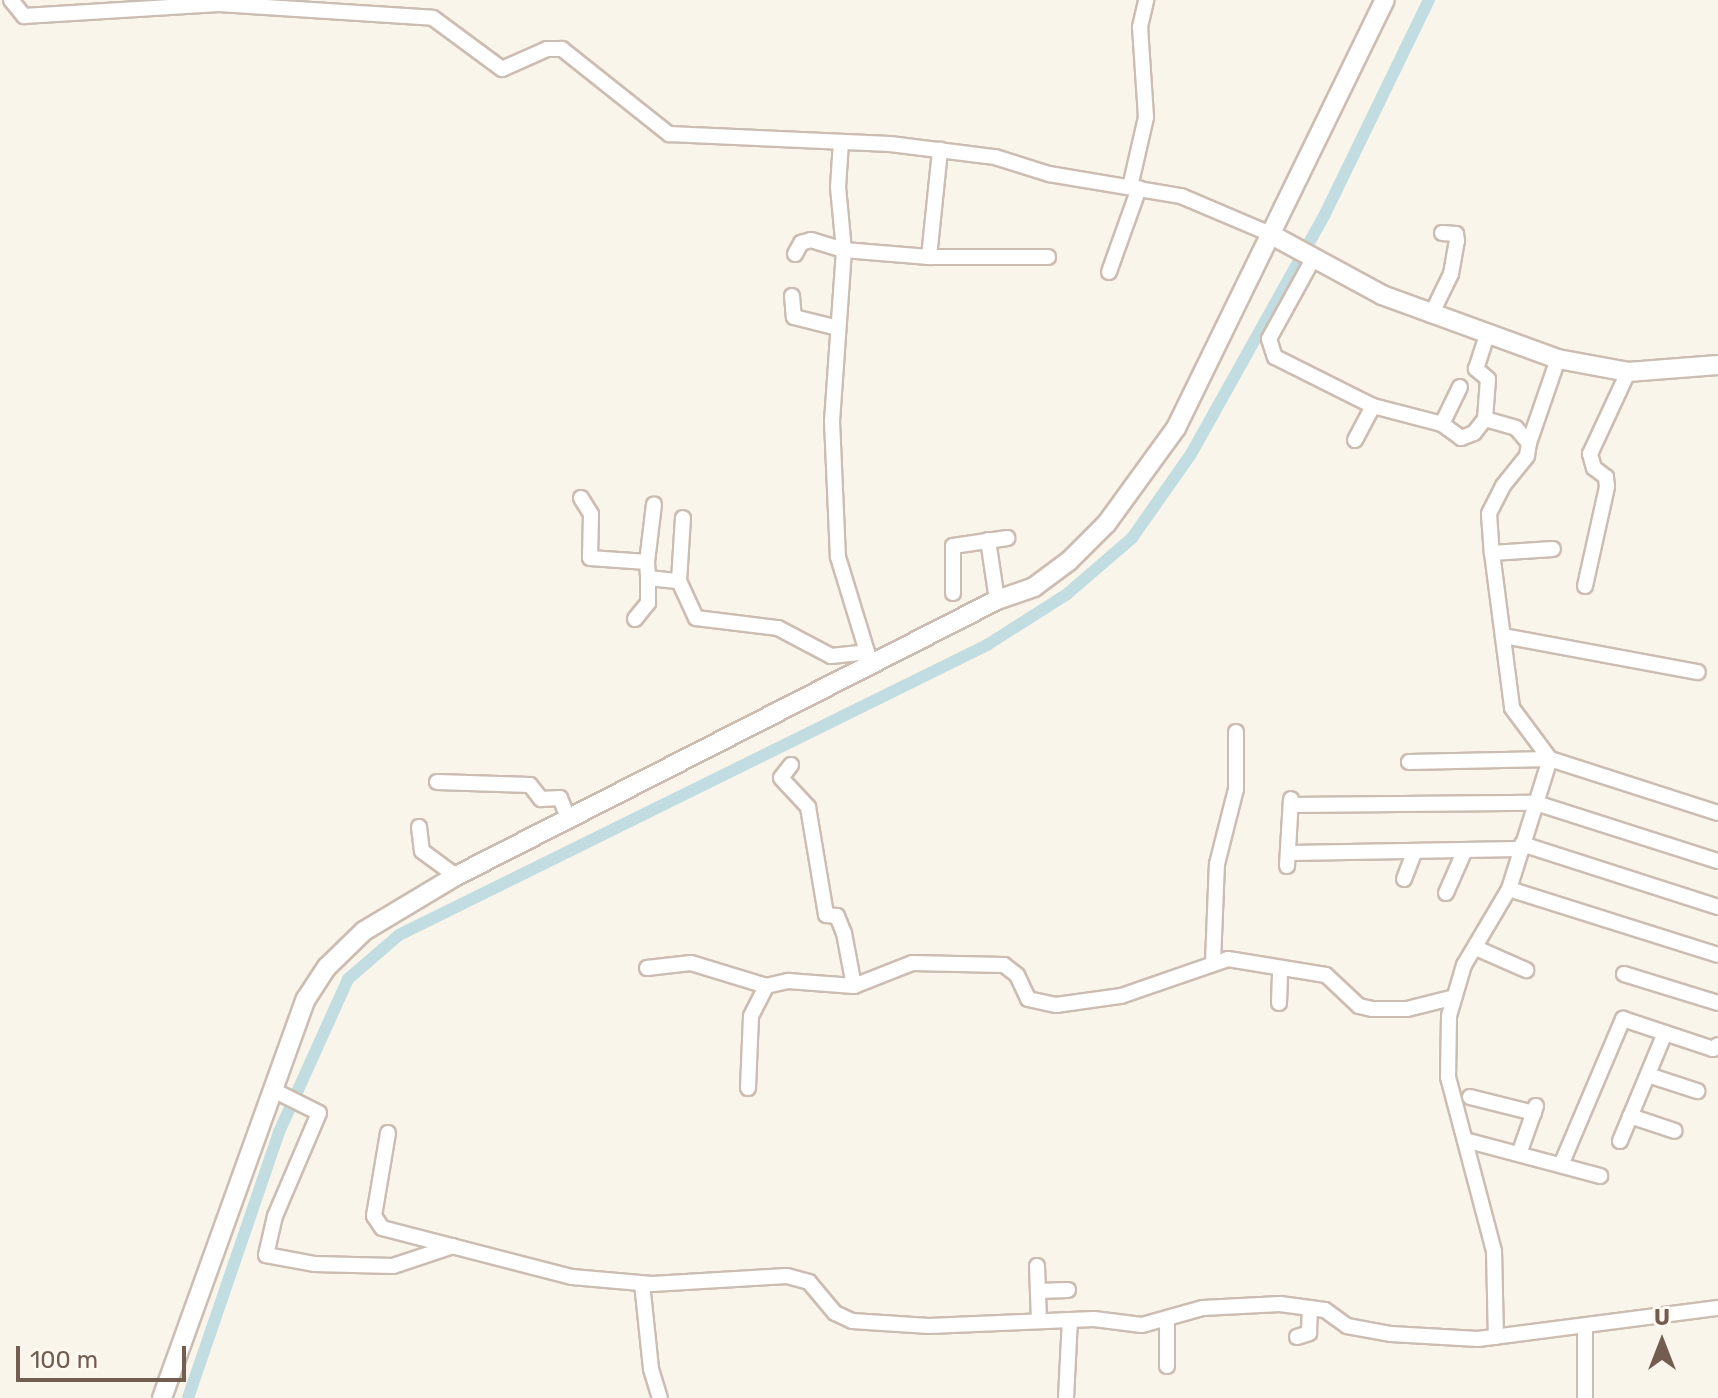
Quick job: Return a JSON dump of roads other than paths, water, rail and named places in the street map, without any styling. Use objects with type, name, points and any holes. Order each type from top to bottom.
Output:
[{"type":"street","points":[[11,0],[24,16],[219,2],[433,18],[502,69],[547,49],[562,49],[669,134],[940,150],[1135,188],[1206,205],[1431,315],[1558,359],[1628,372],[1718,365]]},
{"type":"street","points":[[1109,272],[1135,188],[1146,117],[1140,27],[1146,0]]},
{"type":"street","points":[[162,1398],[278,1092],[306,999],[327,967],[364,931],[456,876],[569,820],[869,659],[1057,572],[1094,538],[1151,466],[1201,379],[1385,0]]},
{"type":"street","points":[[841,142],[838,187],[844,250],[832,421],[838,557],[869,659]]},
{"type":"street","points":[[929,257],[940,150]]},
{"type":"street","points":[[1431,315],[1451,274],[1457,241],[1456,234],[1442,233]]},
{"type":"street","points":[[795,254],[805,240],[844,250],[929,257],[1048,257]]},
{"type":"street","points":[[1312,258],[1269,345],[1281,362],[1373,406],[1442,424],[1465,437],[1485,419],[1488,379],[1476,369],[1487,335]]},
{"type":"street","points":[[792,296],[794,317],[838,328]]},
{"type":"street","points":[[1550,759],[1512,708],[1489,514],[1503,486],[1527,456],[1558,359]]},
{"type":"street","points":[[1585,586],[1607,487],[1606,477],[1594,468],[1590,454],[1628,372]]},
{"type":"street","points":[[1442,424],[1460,387]]},
{"type":"street","points":[[1355,440],[1373,406]]},
{"type":"street","points":[[1485,419],[1516,428],[1529,443]]},
{"type":"street","points":[[581,498],[591,514],[590,558],[647,562]]},
{"type":"street","points":[[635,619],[646,609],[647,562],[654,504]]},
{"type":"street","points":[[683,518],[679,581],[696,618],[778,628],[831,656],[869,659]]},
{"type":"street","points":[[953,593],[953,546],[1007,538]]},
{"type":"street","points":[[988,540],[997,600]]},
{"type":"street","points":[[1492,553],[1553,549]]},
{"type":"street","points":[[648,578],[679,581]]},
{"type":"street","points":[[1503,636],[1698,672]]},
{"type":"street","points":[[1213,962],[1217,864],[1236,789],[1236,732]]},
{"type":"street","points":[[1496,1337],[1494,1251],[1448,1077],[1451,998],[1509,889],[1520,846],[1550,759]]},
{"type":"street","points":[[1409,762],[1550,759],[1718,813]]},
{"type":"street","points":[[791,765],[781,778],[808,807],[826,915],[837,916],[844,933],[854,986]]},
{"type":"street","points":[[437,782],[530,785],[541,799],[559,797],[569,820]]},
{"type":"street","points":[[1718,861],[1536,803],[1291,802],[1289,859],[1520,846],[1718,907]]},
{"type":"street","points":[[419,827],[422,851],[456,876]]},
{"type":"street","points":[[1446,893],[1465,850]]},
{"type":"street","points":[[1404,879],[1415,851]]},
{"type":"street","points":[[1509,889],[1718,955]]},
{"type":"street","points":[[1476,948],[1526,970]]},
{"type":"street","points":[[647,968],[691,963],[766,986],[788,981],[854,986],[912,963],[984,962],[1011,969],[1033,1003],[1056,1005],[1121,996],[1213,962],[1238,959],[1326,975],[1359,1006],[1372,1009],[1407,1009],[1451,998]]},
{"type":"street","points":[[1279,1003],[1280,968]]},
{"type":"street","points":[[1624,974],[1718,1003]]},
{"type":"street","points":[[748,1088],[751,1016],[766,986]]},
{"type":"street","points":[[1561,1165],[1623,1019],[1713,1049],[1718,1045]]},
{"type":"street","points":[[1620,1141],[1665,1033]]},
{"type":"street","points":[[1648,1075],[1697,1091]]},
{"type":"street","points":[[278,1092],[317,1109],[319,1121],[275,1216],[266,1255],[315,1264],[393,1266],[453,1246]]},
{"type":"street","points":[[1470,1097],[1535,1109],[1519,1154]]},
{"type":"street","points":[[1630,1116],[1675,1131]]},
{"type":"street","points":[[388,1133],[375,1223],[531,1270],[642,1283],[787,1276],[809,1282],[835,1313],[852,1321],[929,1326],[1070,1320],[1124,1325],[1167,1321],[1216,1307],[1310,1308],[1325,1310],[1347,1326],[1391,1334],[1496,1337],[1585,1328],[1718,1308]]},
{"type":"street","points":[[1465,1140],[1600,1176]]},
{"type":"street","points":[[1037,1266],[1039,1321]]},
{"type":"street","points":[[642,1283],[651,1369],[660,1398]]},
{"type":"street","points":[[1038,1291],[1068,1290]]},
{"type":"street","points":[[1297,1337],[1309,1333],[1310,1308]]},
{"type":"street","points":[[1066,1398],[1070,1320]]},
{"type":"street","points":[[1167,1321],[1167,1366]]},
{"type":"street","points":[[1585,1328],[1585,1398]]},
{"type":"waterway","points":[[188,1398],[279,1132],[348,979],[399,935],[987,645],[1067,594],[1132,538],[1191,454],[1325,214],[1429,0]]}]
